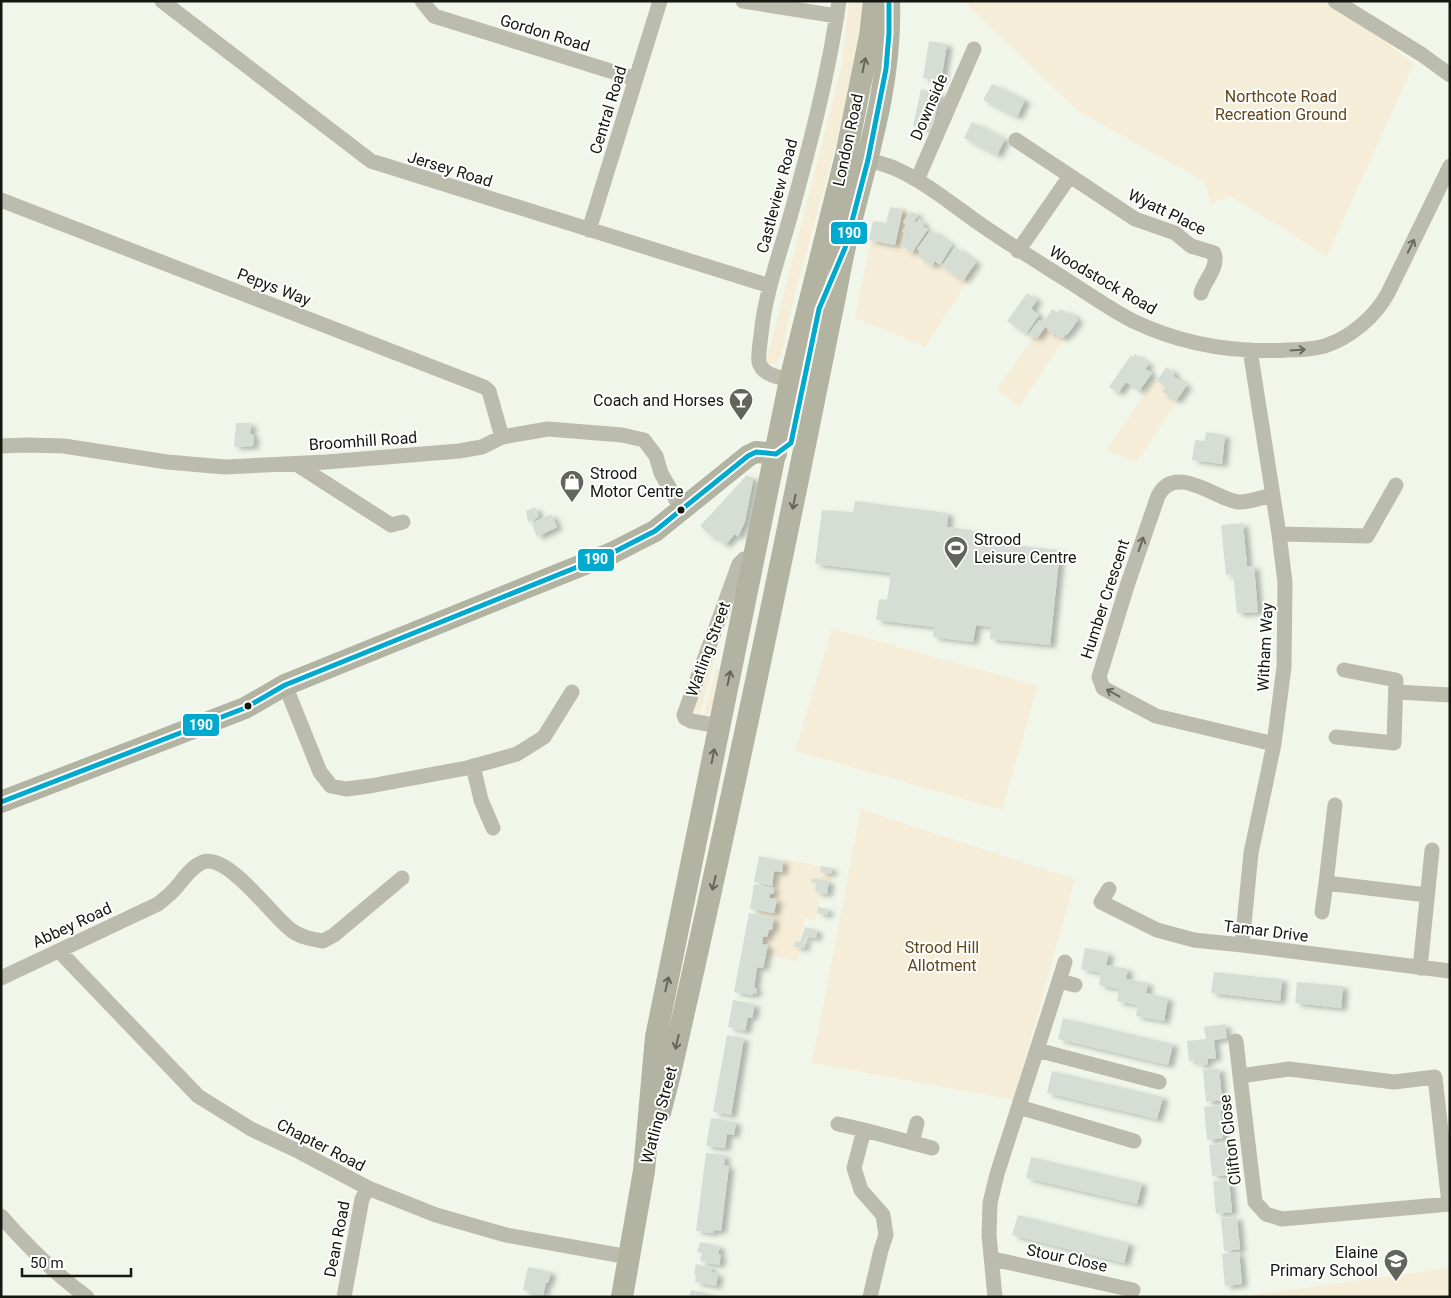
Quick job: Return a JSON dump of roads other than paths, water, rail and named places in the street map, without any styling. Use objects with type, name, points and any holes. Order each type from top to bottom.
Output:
[{"type":"main road","name":"London Road","points":[[804,454],[804,384],[815,277],[846,155],[870,36],[874,1]]},
{"type":"main road","name":"London Road","points":[[776,454],[804,384],[819,309],[845,248],[868,160],[886,69],[889,1]]},
{"type":"main road","name":"London Road","points":[[815,277],[840,219],[852,176],[868,160]]},
{"type":"main road","points":[[1,802],[245,708],[285,685],[606,556],[655,531],[748,456],[756,452],[776,454]]},
{"type":"main road","name":"Watling Street","points":[[644,1171],[656,1037],[776,454]]},
{"type":"main road","name":"Watling Street","points":[[644,1171],[671,1069],[719,862],[804,454]]},
{"type":"main road","name":"Watling Street","points":[[719,726],[732,728],[736,726],[760,610],[779,578]]},
{"type":"main road","name":"Watling Street","points":[[687,885],[706,853],[721,784],[725,777],[736,778]]},
{"type":"main road","points":[[622,1297],[644,1171]]},
{"type":"street","name":"Jersey Road","points":[[162,1],[371,161],[770,286]]},
{"type":"street","name":"Gordon Road","points":[[422,1],[434,16],[636,79]]},
{"type":"street","name":"Central Road","points":[[589,230],[660,1]]},
{"type":"street","points":[[743,1],[838,8]]},
{"type":"street","points":[[1335,1],[1421,54],[1450,75]]},
{"type":"street","name":"Castleview Road","points":[[804,384],[768,373],[763,369],[759,362],[762,326],[770,286],[820,100],[838,8]]},
{"type":"street","name":"Downside","points":[[917,180],[974,49]]},
{"type":"street","name":"Wyatt Place","points":[[1016,140],[1141,222],[1175,233],[1190,245],[1212,251],[1215,254],[1211,275],[1203,286],[1202,293]]},
{"type":"street","name":"Woodstock Road","points":[[846,155],[894,168],[917,180],[1018,251],[1112,308],[1148,327],[1198,343],[1250,350],[1276,351],[1320,347],[1343,337],[1369,319],[1388,293],[1450,166]]},
{"type":"street","points":[[1018,251],[1070,176]]},
{"type":"street","name":"Pepys Way","points":[[1,200],[484,386],[489,391],[502,437]]},
{"type":"street","name":"Witham Way","points":[[1242,945],[1251,853],[1274,744],[1284,658],[1285,582],[1280,534],[1250,350]]},
{"type":"street","name":"Broomhill Road","points":[[1,446],[64,446],[167,462],[225,467],[296,464],[459,451],[482,447],[502,437],[548,429],[622,435],[644,440],[656,456],[661,473],[682,510]]},
{"type":"street","points":[[296,464],[391,525],[403,522]]},
{"type":"street","name":"Humber Crescent","points":[[1273,495],[1239,502],[1201,487],[1179,482],[1164,487],[1159,493],[1127,586],[1099,677],[1103,688],[1156,716],[1274,744]]},
{"type":"street","points":[[1280,534],[1367,536],[1396,485]]},
{"type":"street","name":"Watling Street","points":[[719,726],[691,721],[685,718],[684,715],[739,564],[744,559],[754,560]]},
{"type":"street","points":[[1336,737],[1394,743],[1396,680],[1344,670]]},
{"type":"street","points":[[285,685],[317,765],[326,781],[332,786],[344,789],[474,766],[518,754],[544,737],[572,692]]},
{"type":"street","points":[[1396,692],[1450,695]]},
{"type":"street","points":[[474,766],[481,800],[493,828]]},
{"type":"street","points":[[1322,912],[1335,805]]},
{"type":"street","points":[[1420,968],[1432,850]]},
{"type":"street","name":"Abbey Road","points":[[1,978],[158,904],[192,870],[204,862],[218,862],[230,870],[291,930],[305,938],[323,941],[334,935],[402,878]]},
{"type":"street","points":[[1326,883],[1427,894]]},
{"type":"street","name":"Tamar Drive","points":[[1109,889],[1101,902],[1157,930],[1194,940],[1450,971]]},
{"type":"street","name":"Chapter Road","points":[[59,952],[198,1096],[250,1129],[300,1152],[368,1188],[436,1215],[506,1236],[629,1257]]},
{"type":"street","points":[[995,1297],[993,1260],[989,1234],[990,1203],[997,1174],[1065,962]]},
{"type":"street","points":[[1059,981],[1075,985]]},
{"type":"street","points":[[1236,1041],[1240,1076]]},
{"type":"street","points":[[1037,1050],[1159,1082]]},
{"type":"street","name":"Clifton Close","points":[[1289,1069],[1394,1082],[1435,1077],[1450,1204],[1282,1219],[1266,1214],[1255,1202],[1240,1076],[1289,1069]]},
{"type":"street","points":[[1019,1107],[1134,1141]]},
{"type":"street","points":[[912,1143],[917,1123]]},
{"type":"street","points":[[838,1124],[932,1148]]},
{"type":"street","points":[[864,1130],[854,1168],[861,1190],[883,1215],[886,1235],[870,1297]]},
{"type":"street","name":"Dean Road","points":[[344,1297],[362,1199],[368,1188]]},
{"type":"street","points":[[1,1216],[24,1243],[70,1285],[87,1297]]},
{"type":"street","name":"Stour Close","points":[[993,1260],[1133,1290]]},
{"type":"place","name":"Coach and Horses","points":[[741,421]]},
{"type":"place","name":"Strood Motor Centre","points":[[572,503]]},
{"type":"place","name":"Strood Leisure Centre","points":[[956,569]]},
{"type":"place","name":"Elaine Primary School","points":[[1396,1282]]},
{"type":"park label","name":"Northcote Road Recreation Ground","points":[[1281,105]]},
{"type":"park label","name":"Strood Hill Allotment","points":[[942,956]]}]
